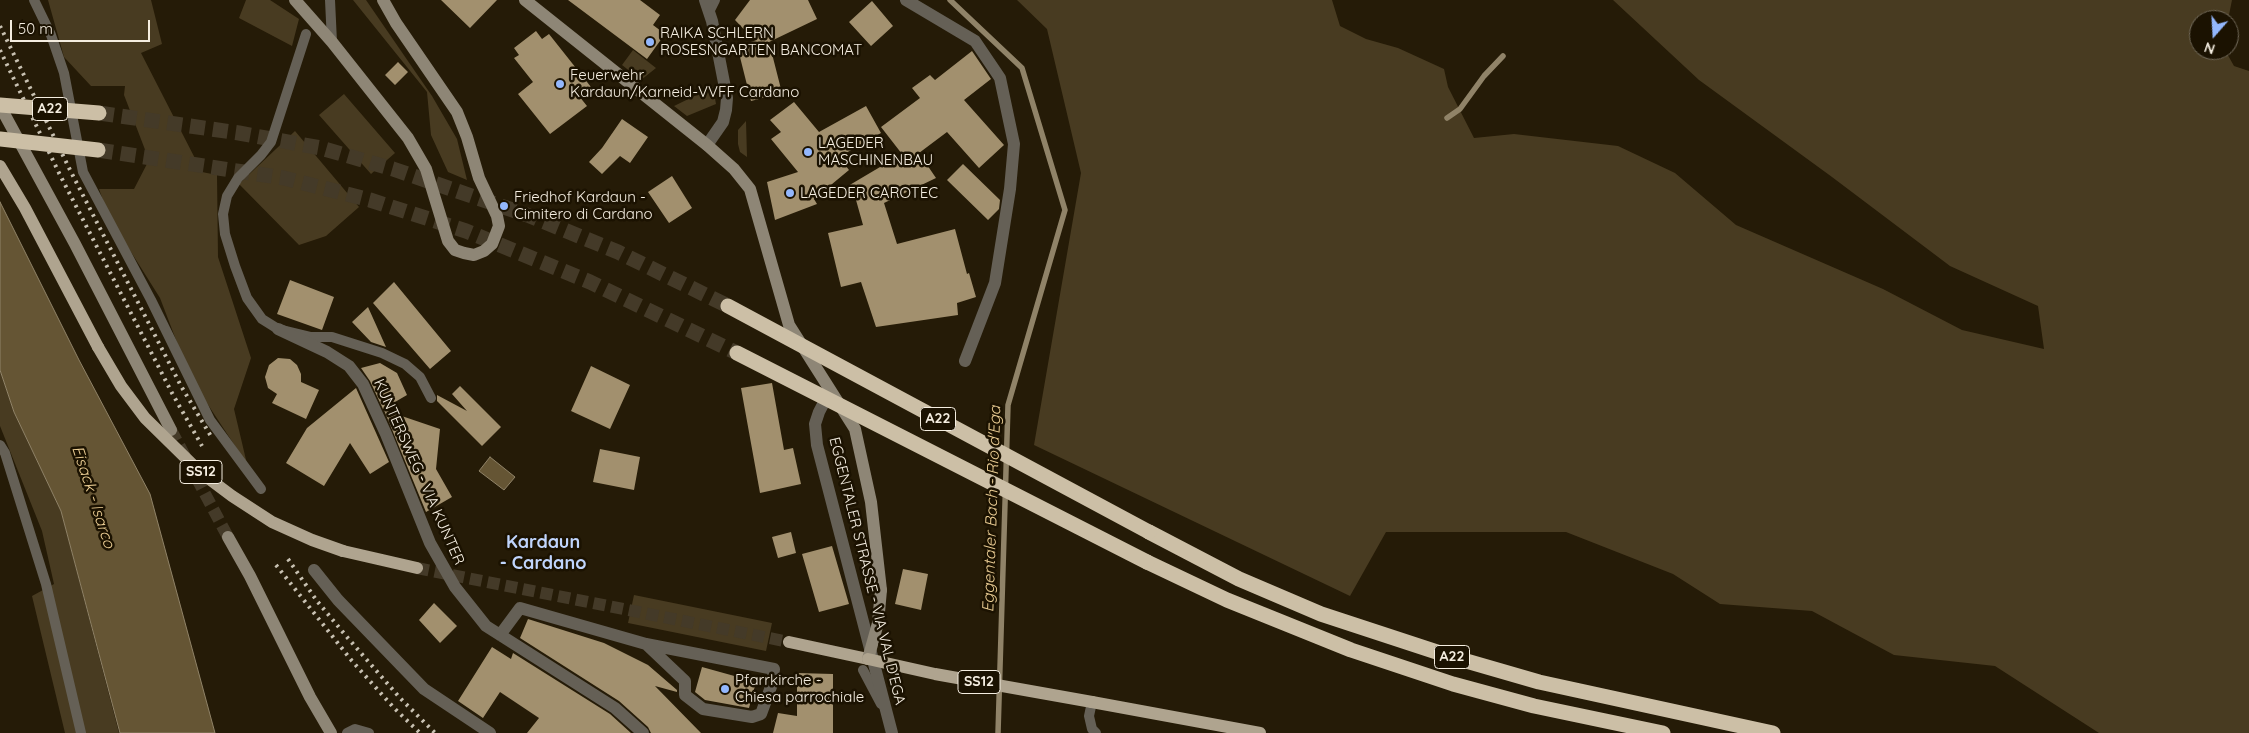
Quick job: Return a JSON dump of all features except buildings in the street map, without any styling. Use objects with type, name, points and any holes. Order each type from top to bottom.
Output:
[{"type":"highway","name":"A22","points":[[0,105],[99,113]]},
{"type":"highway","name":"A22","points":[[0,139],[98,150]]},
{"type":"highway","name":"A22","points":[[728,306],[1148,532],[1239,579],[1321,614],[1440,653],[1539,682],[1773,733]]},
{"type":"highway","name":"A22","points":[[737,353],[1147,562],[1227,600],[1351,650],[1453,684],[1534,706],[1663,733]]},
{"type":"main road","name":"SS12","points":[[0,166],[25,208],[98,347],[121,386],[145,418],[200,472],[272,522],[312,540],[343,551],[417,568]]},
{"type":"main road","points":[[0,175],[25,208]]},
{"type":"main road","name":"SS12","points":[[789,642],[865,664],[935,674],[1260,733]]},
{"type":"street","points":[[295,0],[332,42],[408,138],[426,169],[448,241],[455,250],[474,255],[484,251],[492,244],[499,226],[497,216],[479,178],[467,137],[452,104],[396,23],[383,0]]},
{"type":"street","points":[[524,0],[708,145],[734,169],[750,189],[789,324],[855,429],[862,455],[871,502],[881,590],[878,623],[865,664]]},
{"type":"street","points":[[906,0],[975,41],[1000,78],[1014,144],[1010,189],[995,283],[965,362]]},
{"type":"street","points":[[707,6],[727,98],[723,122],[708,145]]},
{"type":"street","points":[[0,105],[75,244],[171,430]]},
{"type":"street","name":"KUNTERSWEG - VIA KUNTER","points":[[278,329],[327,352],[348,366],[363,384],[386,434],[430,543],[455,587],[486,626],[615,708],[643,733]]},
{"type":"street","name":"EGGENTALER STRASSE - VIA VAL D'EGA","points":[[831,389],[815,424],[817,445],[892,733]]},
{"type":"street","points":[[228,537],[250,576],[310,697],[331,733]]},
{"type":"street","points":[[314,570],[338,600],[424,689],[490,733]]},
{"type":"street","points":[[500,635],[520,608],[646,644],[774,669],[772,684],[761,714],[752,717],[703,709],[685,695],[685,681],[646,644]]},
{"type":"lane","points":[[34,0],[51,35],[64,74],[83,172],[151,300],[210,420],[261,488]]},
{"type":"lane","points":[[330,0],[332,42]]},
{"type":"lane","points":[[707,6],[715,0]]},
{"type":"lane","name":"KUNTERSWEG - VIA KUNTER","points":[[278,329],[262,319],[247,298],[225,234],[223,214],[228,196],[238,178],[271,142],[306,34]]},
{"type":"lane","points":[[278,329],[311,337],[332,337],[382,353],[405,364],[420,377],[430,398]]},
{"type":"lane","points":[[0,445],[5,453],[46,584],[81,733]]},
{"type":"lane","points":[[865,664],[888,716]]},
{"type":"lane","points":[[1092,702],[1089,716],[1092,729],[1096,733]]},
{"type":"lane","points":[[347,733],[355,729],[369,733]]},
{"type":"shaded area","points":[[48,0],[151,0],[162,44],[141,53],[202,172],[217,175],[218,257],[251,358],[234,409],[247,464],[191,379],[160,298],[109,217],[99,189],[134,189],[149,160],[124,95],[125,86],[91,86],[64,57]]},
{"type":"shaded area","points":[[246,0],[270,0],[299,19],[292,46],[239,18]]},
{"type":"shaded area","points":[[353,0],[366,0],[432,96],[457,139],[467,180],[448,172],[431,135],[427,92]]},
{"type":"shaded area","points":[[1017,0],[1332,0],[1340,26],[1366,39],[1398,48],[1444,69],[1448,87],[1474,138],[1514,134],[1618,146],[1675,173],[1736,225],[1883,289],[1962,330],[2044,349],[2038,306],[1950,266],[1699,80],[1613,0],[2232,0],[2230,10],[2189,10],[2189,60],[2231,60],[2234,66],[2249,71],[2249,733],[2099,733],[1995,666],[1894,655],[1812,611],[1720,604],[1673,574],[1566,532],[1386,532],[1350,596],[1034,445],[1081,173],[1047,29]]},
{"type":"shaded area","points":[[633,50],[656,68],[641,80],[622,65]]},
{"type":"shaded area","points":[[713,87],[716,104],[687,116],[674,106]]},
{"type":"shaded area","points":[[344,94],[395,153],[371,174],[319,115]]},
{"type":"shaded area","points":[[746,121],[747,157],[740,152],[738,144],[738,130]]},
{"type":"shaded area","points":[[295,131],[359,207],[326,236],[299,245],[239,184]]},
{"type":"shaded area","points":[[0,370],[14,412],[61,511],[119,733],[65,733],[32,596],[54,584],[42,531],[0,426]]},
{"type":"shaded area","points":[[634,595],[772,623],[766,651],[628,623]]},
{"type":"water","name":"Eisack - Isarco","points":[[0,202],[79,360],[150,494],[215,733],[120,733],[61,511],[14,412],[0,370]]},
{"type":"water","points":[[490,457],[515,477],[504,490],[479,471]]},
{"type":"waterway","name":"Eggentaler Bach - Rio d'Ega","points":[[950,0],[1022,68],[1065,210],[1008,405],[998,733]]},
{"type":"waterway","points":[[1447,118],[1460,109],[1484,76],[1503,56]]},
{"type":"tunnel","points":[[99,113],[239,133],[321,148],[393,169],[530,216],[618,252],[728,306]]},
{"type":"tunnel","points":[[98,150],[284,178],[370,200],[466,231],[590,282],[737,353]]},
{"type":"tunnel","points":[[171,430],[228,537]]},
{"type":"tunnel","points":[[417,568],[789,642]]},
{"type":"railway","points":[[0,26],[70,170],[181,386],[212,438]]},
{"type":"railway","points":[[0,50],[59,173],[172,393],[202,446]]},
{"type":"railway","points":[[288,559],[317,601],[347,637],[400,698],[435,733]]},
{"type":"railway","points":[[276,565],[352,661],[394,708],[420,733]]},
{"type":"place","name":"RAIKA SCHLERN ROSESNGARTEN BANCOMAT","points":[[650,42]]},
{"type":"place","name":"Feuerwehr Kardaun/Karneid-VVFF Cardano","points":[[560,84]]},
{"type":"place","name":"LAGEDER MASCHINENBAU","points":[[808,152]]},
{"type":"place","name":"LAGEDER CAROTEC","points":[[790,193]]},
{"type":"place","name":"Friedhof Kardaun - Cimitero di Cardano","points":[[504,206]]},
{"type":"place","name":"Pfarrkirche - Chiesa parrochiale","points":[[725,689]]},
{"type":"district","name":"Kardaun - Cardano","points":[[543,553]]}]
